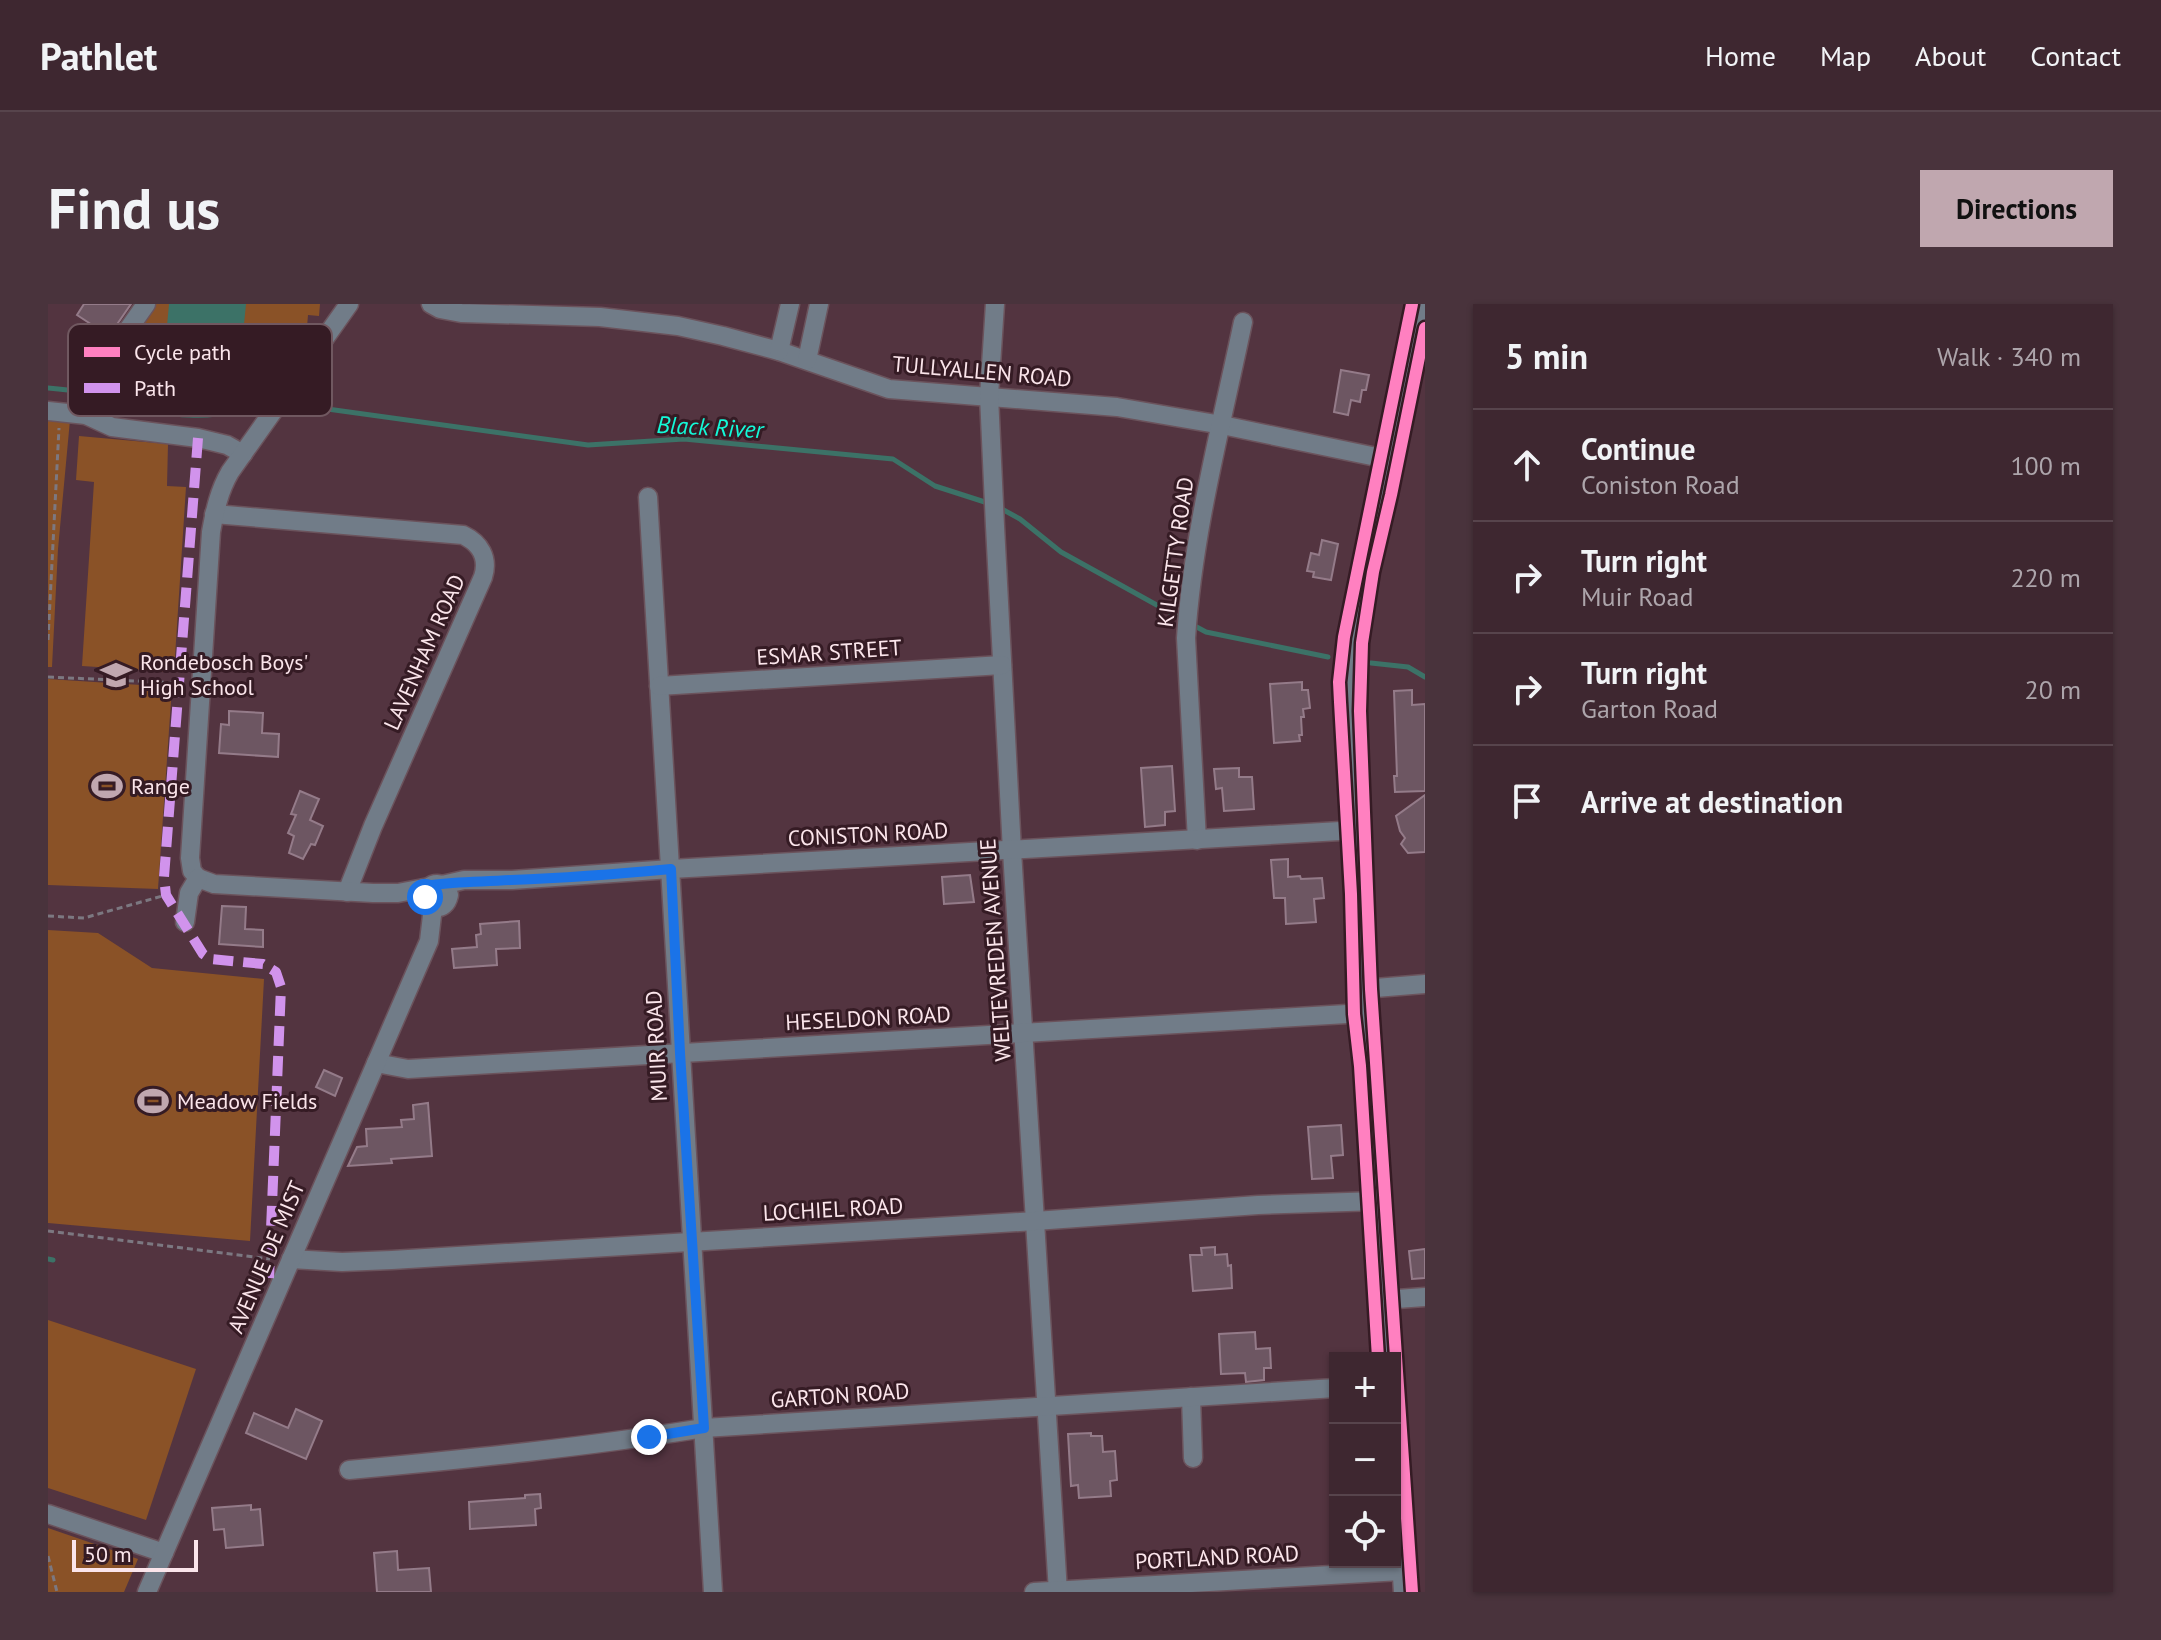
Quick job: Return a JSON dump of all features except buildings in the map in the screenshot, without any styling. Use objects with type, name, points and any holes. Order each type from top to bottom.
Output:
[{"type":"street","points":[[132,324],[146,304]]},
{"type":"street","points":[[332,329],[349,304]]},
{"type":"street","name":"TULLYALLEN ROAD","points":[[431,304],[461,313],[602,311],[779,351],[889,389],[1117,407],[1391,460]]},
{"type":"street","points":[[779,351],[790,304]]},
{"type":"street","points":[[807,360],[819,304]]},
{"type":"street","name":"WELTEVREDEN AVENUE","points":[[995,304],[989,396],[995,526],[1058,1591]]},
{"type":"street","points":[[1387,1352],[1364,1013],[1352,679],[1364,585],[1421,304]]},
{"type":"street","name":"KILGETTY ROAD","points":[[1197,840],[1186,638],[1188,606],[1208,483],[1243,322]]},
{"type":"street","points":[[99,416],[112,427],[198,438],[227,445],[243,454]]},
{"type":"street","points":[[185,922],[189,893],[198,878],[192,871],[190,858],[214,514],[221,488],[271,416]]},
{"type":"street","name":"MUIR ROAD","points":[[648,497],[713,1592]]},
{"type":"street","name":"LAVENHAM ROAD","points":[[214,514],[463,535],[480,548],[484,557],[483,577],[347,892]]},
{"type":"street","name":"ESMAR STREET","points":[[659,686],[1002,665]]},
{"type":"street","name":"CONISTON ROAD","points":[[198,878],[214,884],[437,896],[457,881],[1358,830]]},
{"type":"street","name":"AVENUE DE MIST","points":[[147,1592],[429,941],[439,927],[437,896]]},
{"type":"street","points":[[1363,989],[1425,984]]},
{"type":"street","name":"HESELDON ROAD","points":[[376,1063],[408,1069],[1364,1013]]},
{"type":"street","name":"LOCHIEL ROAD","points":[[291,1259],[342,1262],[1258,1205],[1378,1201]]},
{"type":"street","points":[[1383,1300],[1425,1297]]},
{"type":"street","name":"GARTON ROAD","points":[[349,1470],[483,1458],[704,1428],[1329,1388]]},
{"type":"street","points":[[1191,1397],[1193,1458]]},
{"type":"street","points":[[1396,1496],[1403,1592]]},
{"type":"street","points":[[48,1514],[164,1553]]},
{"type":"street","name":"PORTLAND ROAD","points":[[1034,1592],[1401,1571]]},
{"type":"path","points":[[48,640],[54,411]]},
{"type":"path","points":[[48,677],[179,683]]},
{"type":"path","points":[[48,916],[84,918],[166,895]]},
{"type":"path","points":[[48,1231],[270,1259]]},
{"type":"path","points":[[48,1556],[57,1592]]},
{"type":"shaded area","points":[[151,304],[320,304],[319,316],[308,315],[307,324],[137,324]]},
{"type":"shaded area","points":[[169,304],[246,304],[244,324],[167,324]]},
{"type":"shaded area","points":[[48,417],[70,420],[58,549],[52,667],[48,667]]},
{"type":"shaded area","points":[[79,436],[168,444],[167,486],[186,487],[174,672],[82,666],[94,482],[76,480]]},
{"type":"shaded area","name":"Range","points":[[48,679],[172,687],[158,889],[48,885]]},
{"type":"shaded area","name":"Meadow Fields","points":[[48,930],[98,933],[152,968],[264,979],[250,1241],[48,1223]]},
{"type":"shaded area","points":[[48,1320],[196,1369],[146,1520],[48,1488]]},
{"type":"shaded area","points":[[48,1528],[138,1559],[124,1592],[48,1592]]},
{"type":"waterway","name":"Black River","points":[[48,388],[68,391]]},
{"type":"waterway","name":"Black River","points":[[332,410],[588,445],[684,439],[893,459],[935,486],[991,504]]},
{"type":"waterway","name":"Black River","points":[[1000,508],[1020,519],[1061,552],[1182,619]]},
{"type":"waterway","name":"Black River","points":[[1191,624],[1206,632],[1328,657]]},
{"type":"waterway","name":"Black River","points":[[1371,663],[1408,667],[1425,677]]},
{"type":"waterway","points":[[48,1259],[53,1260]]},
{"type":"marked path","points":[[198,438],[164,877],[166,895],[203,954],[210,959],[263,964],[276,972],[281,987],[269,1278]]},
{"type":"cycle path","points":[[1378,1352],[1354,1014],[1351,894],[1339,682],[1344,637],[1412,304]]},
{"type":"cycle path","points":[[1412,1592],[1371,989],[1360,711],[1362,643],[1373,572],[1425,328]]},
{"type":"place","name":"Rondebosch Boys' High School","points":[[116,675]]},
{"type":"place","name":"Range","points":[[107,786]]},
{"type":"place","name":"Meadow Fields","points":[[153,1101]]},
{"type":"route","points":[[425,897],[432,885],[464,880],[477,882],[671,869],[704,1428],[649,1437]]}]
